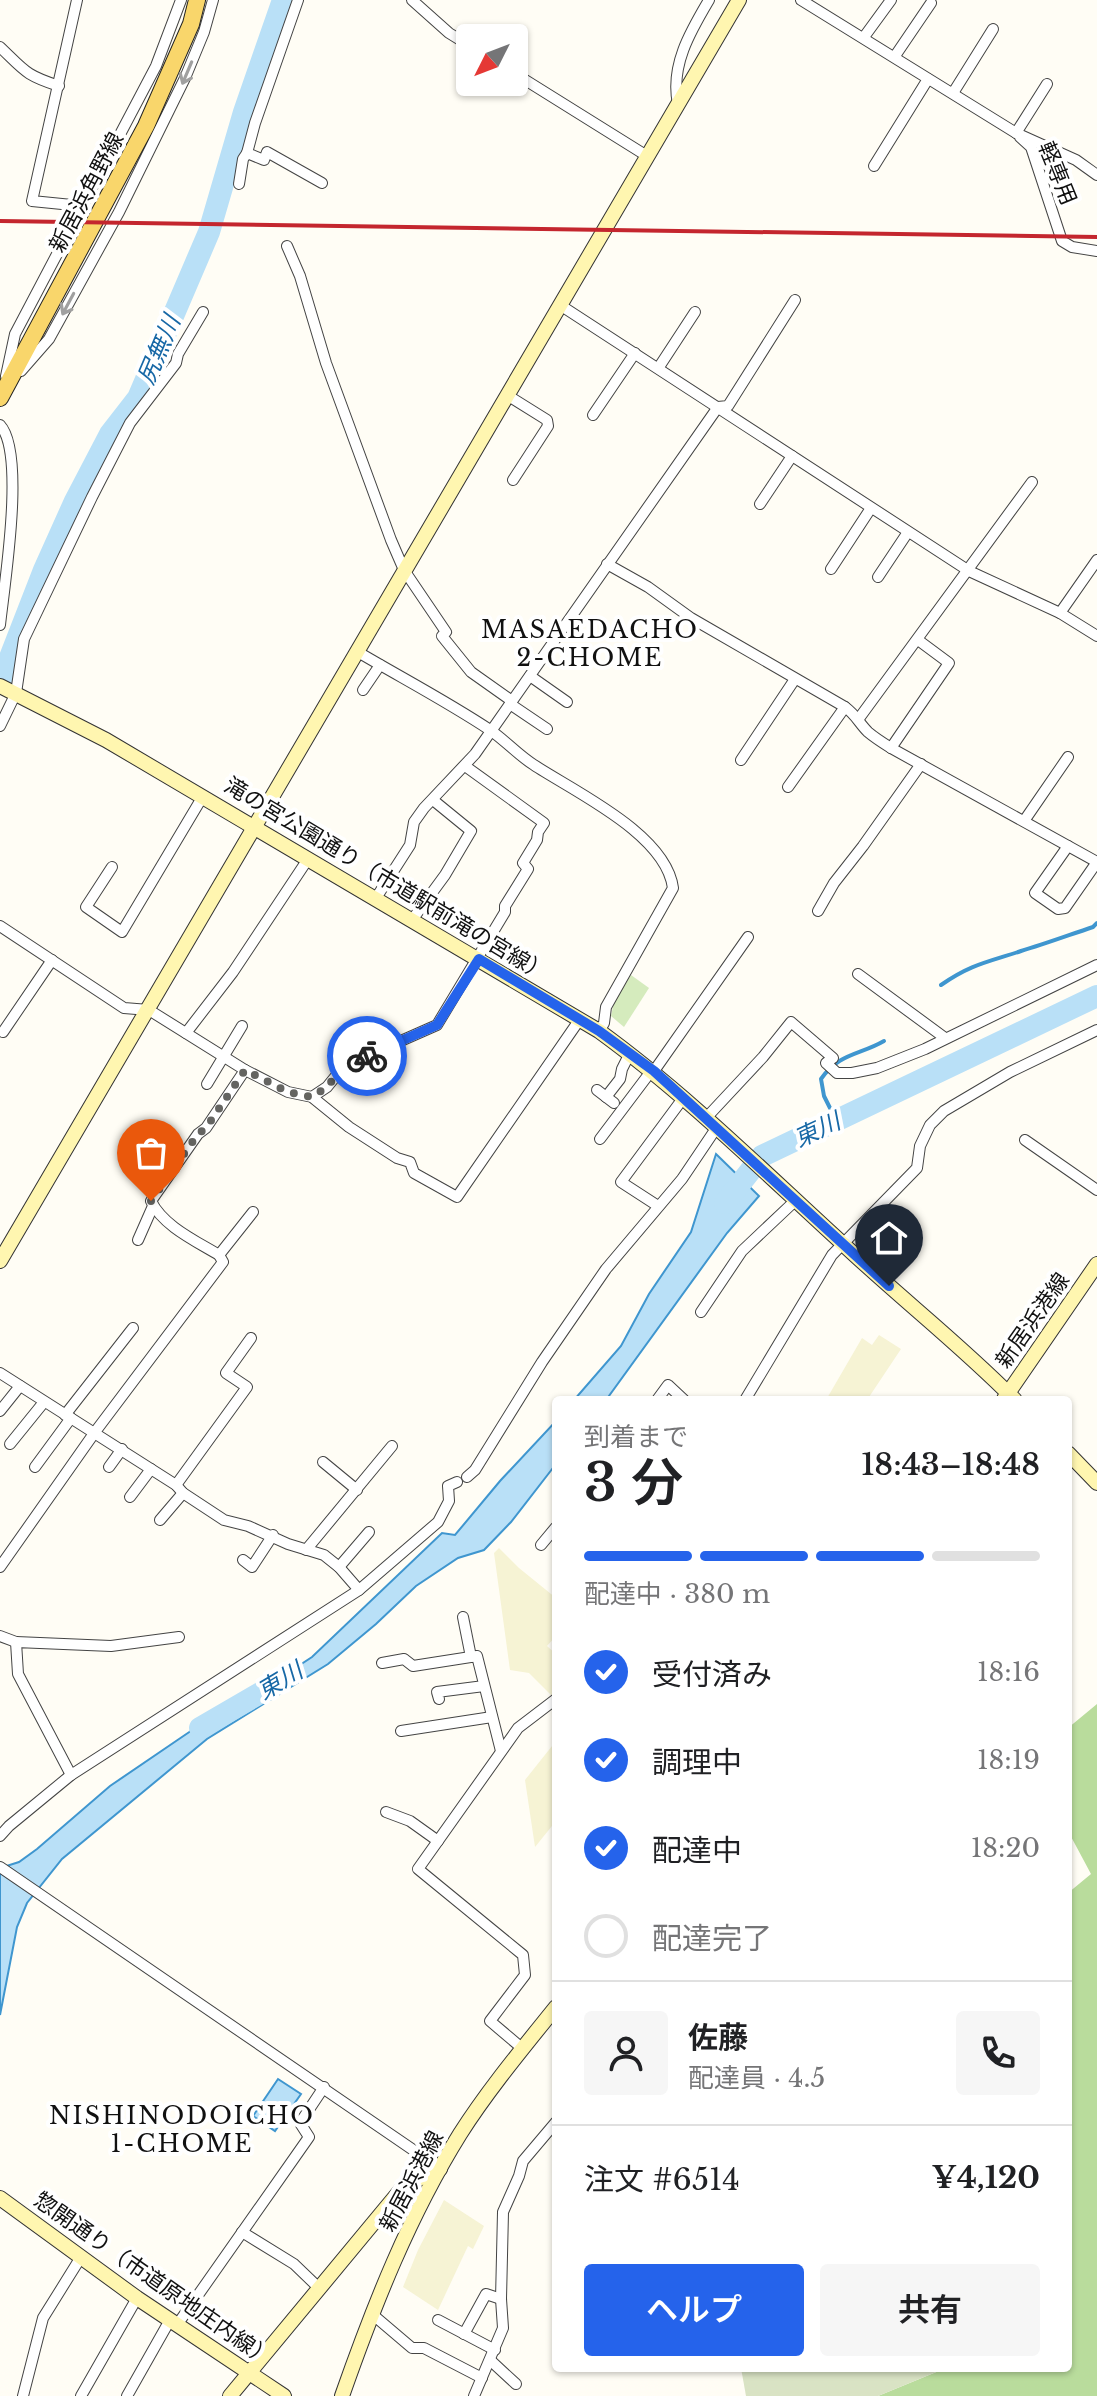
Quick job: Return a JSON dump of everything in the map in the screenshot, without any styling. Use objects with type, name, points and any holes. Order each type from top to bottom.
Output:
[{"type":"main road","name":"新居浜角野線","points":[[2,394],[146,126],[191,24],[197,0]]},
{"type":"street","points":[[77,0],[32,201],[82,206]]},
{"type":"street","points":[[2,394],[15,334],[156,66],[181,0]]},
{"type":"street","points":[[2,394],[49,339],[119,212],[185,78],[213,0]]},
{"type":"street","points":[[239,184],[243,159],[298,0]]},
{"type":"street","points":[[412,0],[456,37]]},
{"type":"street","points":[[678,104],[676,69],[709,0]]},
{"type":"street","points":[[0,1261],[739,0]]},
{"type":"street","points":[[864,37],[891,0]]},
{"type":"street","points":[[805,1],[1016,133],[1076,160],[1097,175]]},
{"type":"street","points":[[895,56],[931,3]]},
{"type":"street","points":[[953,93],[993,29]]},
{"type":"street","points":[[0,47],[31,77],[59,86]]},
{"type":"street","points":[[874,166],[928,79]]},
{"type":"street","points":[[528,82],[647,156]]},
{"type":"street","points":[[1016,133],[1047,84]]},
{"type":"street","name":"軽専用","points":[[1016,133],[1031,147],[1062,241],[1072,247],[1097,251]]},
{"type":"street","points":[[247,153],[264,160],[267,152],[322,183]]},
{"type":"street","points":[[287,246],[300,276],[326,363],[404,570],[446,632],[442,636],[471,672],[547,729]]},
{"type":"street","points":[[376,898],[410,845],[414,822],[492,731],[718,407],[728,406],[795,300]]},
{"type":"street","points":[[560,305],[969,571],[1060,613],[1097,636]]},
{"type":"street","points":[[0,726],[24,639],[92,497],[130,423],[176,363],[178,354],[203,312]]},
{"type":"street","points":[[659,367],[695,312]]},
{"type":"street","points":[[593,415],[635,353]]},
{"type":"street","points":[[507,395],[547,420],[548,426],[513,480]]},
{"type":"street","points":[[0,425],[7,433],[13,495],[0,625]]},
{"type":"street","points":[[760,504],[792,456]]},
{"type":"street","points":[[860,717],[1032,482]]},
{"type":"street","points":[[831,569],[871,508]]},
{"type":"street","points":[[878,577],[908,532]]},
{"type":"street","points":[[1060,613],[1097,560]]},
{"type":"street","points":[[607,564],[648,587],[691,618],[845,707],[860,717],[870,734],[891,748],[1097,862],[1065,908],[1058,909],[1035,893]]},
{"type":"street","points":[[891,748],[949,663],[918,640]]},
{"type":"street","points":[[358,652],[492,731],[530,762],[615,817],[660,856],[672,878],[673,888],[606,1007],[604,1023],[599,1031]]},
{"type":"street","points":[[363,690],[380,665]]},
{"type":"street","points":[[530,676],[567,702]]},
{"type":"street","points":[[741,760],[795,679]]},
{"type":"street","name":"滝の宮公園通り（市道駅前滝の宮線）","points":[[9,690],[106,740],[203,796],[599,1031],[653,1070],[796,1200]]},
{"type":"street","points":[[788,787],[845,707]]},
{"type":"street","points":[[1024,821],[1068,757]]},
{"type":"street","points":[[818,911],[834,883],[921,764]]},
{"type":"street","points":[[312,1097],[327,1087],[344,1066],[437,1025],[479,959],[505,912],[505,906],[528,869],[523,863],[544,823],[465,766]]},
{"type":"street","points":[[112,867],[86,907],[122,932],[203,796]]},
{"type":"street","points":[[412,920],[445,875],[471,831],[433,800]]},
{"type":"street","points":[[1027,905],[1068,846]]},
{"type":"street","points":[[186,1033],[233,972],[308,859]]},
{"type":"street","points":[[1,928],[124,1008],[149,1010],[245,1070],[288,1092],[312,1097],[349,1127],[397,1158],[410,1162],[414,1173],[457,1197],[580,1019]]},
{"type":"street","points":[[600,1139],[748,937]]},
{"type":"street","points":[[3,1032],[52,960]]},
{"type":"street","points":[[0,1836],[71,1775],[359,1590],[438,1522],[449,1501],[448,1486],[475,1470],[542,1362],[606,1269],[682,1179],[754,1067],[791,1022],[833,1058],[826,1063],[837,1073],[852,1073],[877,1068],[925,1049],[1097,965]]},
{"type":"street","points":[[858,974],[945,1038]]},
{"type":"street","points":[[207,1084],[242,1026]]},
{"type":"street","points":[[747,1396],[841,1243],[917,1168],[920,1146],[930,1125],[944,1111],[1010,1072],[1097,1030]]},
{"type":"street","points":[[606,1096],[620,1079],[630,1053]]},
{"type":"street","points":[[0,1567],[95,1432],[223,1262],[219,1255],[172,1225],[151,1201],[245,1070]]},
{"type":"street","points":[[658,1206],[621,1182],[684,1097]]},
{"type":"street","points":[[157,1136],[182,1156]]},
{"type":"street","points":[[1025,1140],[1097,1190]]},
{"type":"street","points":[[701,1312],[742,1251],[796,1200],[1007,1396]]},
{"type":"street","points":[[138,1240],[153,1206]]},
{"type":"street","points":[[219,1255],[253,1212]]},
{"type":"street","name":"新居浜港線","points":[[1010,1396],[1097,1264]]},
{"type":"street","points":[[35,1467],[68,1416],[133,1328]]},
{"type":"street","points":[[160,1520],[247,1387],[226,1373],[251,1338]]},
{"type":"street","points":[[0,1373],[122,1449],[224,1520],[324,1555],[359,1590]]},
{"type":"street","points":[[660,1396],[668,1385],[680,1396]]},
{"type":"street","points":[[0,1411],[20,1386]]},
{"type":"street","points":[[10,1444],[44,1402]]},
{"type":"street","points":[[306,1550],[392,1446]]},
{"type":"street","points":[[109,1467],[122,1449]]},
{"type":"street","points":[[1072,1457],[1097,1483]]},
{"type":"street","points":[[323,1462],[357,1490]]},
{"type":"street","points":[[130,1497],[151,1469]]},
{"type":"street","points":[[339,1567],[369,1532]]},
{"type":"street","points":[[541,1545],[552,1532]]},
{"type":"street","points":[[243,1560],[252,1567],[273,1535]]},
{"type":"street","points":[[463,1617],[471,1657]]},
{"type":"street","points":[[0,1636],[16,1642],[111,1646],[179,1637]]},
{"type":"street","points":[[16,1642],[18,1674],[71,1775]]},
{"type":"street","points":[[382,1663],[404,1659],[413,1666],[477,1656],[501,1751]]},
{"type":"street","points":[[438,1692],[484,1686]]},
{"type":"street","points":[[523,2049],[490,2021],[525,1975],[523,1955],[418,1869],[518,1728],[552,1702]]},
{"type":"street","points":[[401,1731],[492,1717]]},
{"type":"street","points":[[386,1812],[410,1821],[438,1841]]},
{"type":"street","points":[[0,1867],[441,2169]]},
{"type":"street","name":"新居浜港線","points":[[342,2396],[372,2314],[411,2223],[461,2132],[552,2012]]},
{"type":"street","points":[[127,2396],[174,2322],[309,2137],[300,2123],[324,2087]]},
{"type":"street","points":[[474,2396],[503,2328],[503,2212],[523,2161],[552,2127]]},
{"type":"street","points":[[230,2396],[404,2186],[441,2169]]},
{"type":"street","name":"惣開通り（市道原地庄内線）","points":[[0,2198],[137,2298],[284,2396]]},
{"type":"street","points":[[242,2232],[294,2264],[319,2288]]},
{"type":"street","points":[[23,2396],[43,2318],[81,2257]]},
{"type":"street","points":[[464,2334],[486,2294],[501,2299]]},
{"type":"street","points":[[81,2396],[137,2298]]},
{"type":"street","points":[[372,2314],[412,2348],[424,2348],[482,2378]]},
{"type":"street","points":[[438,2320],[493,2355],[516,2384]]},
{"type":"shaded area","points":[[879,1335],[901,1349],[870,1396],[828,1396],[862,1338],[872,1345]]},
{"type":"shaded area","points":[[499,1548],[552,1595],[552,1640],[547,1646],[552,1650],[552,1696],[529,1673],[510,1670],[494,1553]]},
{"type":"shaded area","points":[[552,1746],[552,1826],[535,1847],[525,1780]]},
{"type":"shaded area","points":[[444,2200],[484,2226],[473,2249],[468,2246],[438,2310],[403,2287]]},
{"type":"green space","points":[[631,975],[649,988],[624,1027],[611,1016],[614,1002]]},
{"type":"green space","points":[[1097,1704],[1097,2396],[878,2396],[936,2372],[1072,2372],[1072,1890],[1091,1874],[1072,1838],[1072,1725]]},
{"type":"green space","points":[[742,2372],[936,2372],[878,2396],[746,2396]]},
{"type":"water","points":[[716,1154],[759,1196],[727,1233],[609,1396],[577,1396],[621,1346],[649,1294],[691,1232]]},
{"type":"water","points":[[552,1425],[552,1469],[511,1522],[484,1550],[458,1558],[416,1586],[328,1664],[207,1739],[62,1859],[27,1903],[17,1927],[0,2015],[0,1868],[19,1862],[110,1786],[201,1724],[231,1710],[312,1657],[442,1533],[455,1535]]},
{"type":"water","points":[[278,2079],[301,2094],[275,2131],[253,2116]]},
{"type":"waterway","name":"尻無川","points":[[0,683],[75,501],[110,434],[138,398],[209,232],[244,112],[283,0]]},
{"type":"waterway","points":[[941,985],[980,964],[1093,927],[1097,923]]},
{"type":"waterway","name":"東川","points":[[725,1203],[762,1156],[1097,996]]},
{"type":"waterway","points":[[836,1120],[824,1096],[821,1079],[843,1059],[884,1041]]},
{"type":"waterway","name":"東川","points":[[200,1728],[267,1689]]},
{"type":"railway","points":[[0,221],[1097,237]]},
{"type":"way so far","points":[[151,1201],[245,1070],[273,1086],[302,1097],[312,1097],[327,1087],[344,1066],[367,1056]]},
{"type":"district","name":"MASAEDACHO 2-CHOME","points":[[590,644]]},
{"type":"district","name":"NISHINODOICHO 1-CHOME","points":[[182,2130]]},
{"type":"route","points":[[367,1056],[437,1025],[479,959],[599,1031],[654,1071],[889,1286]]}]
